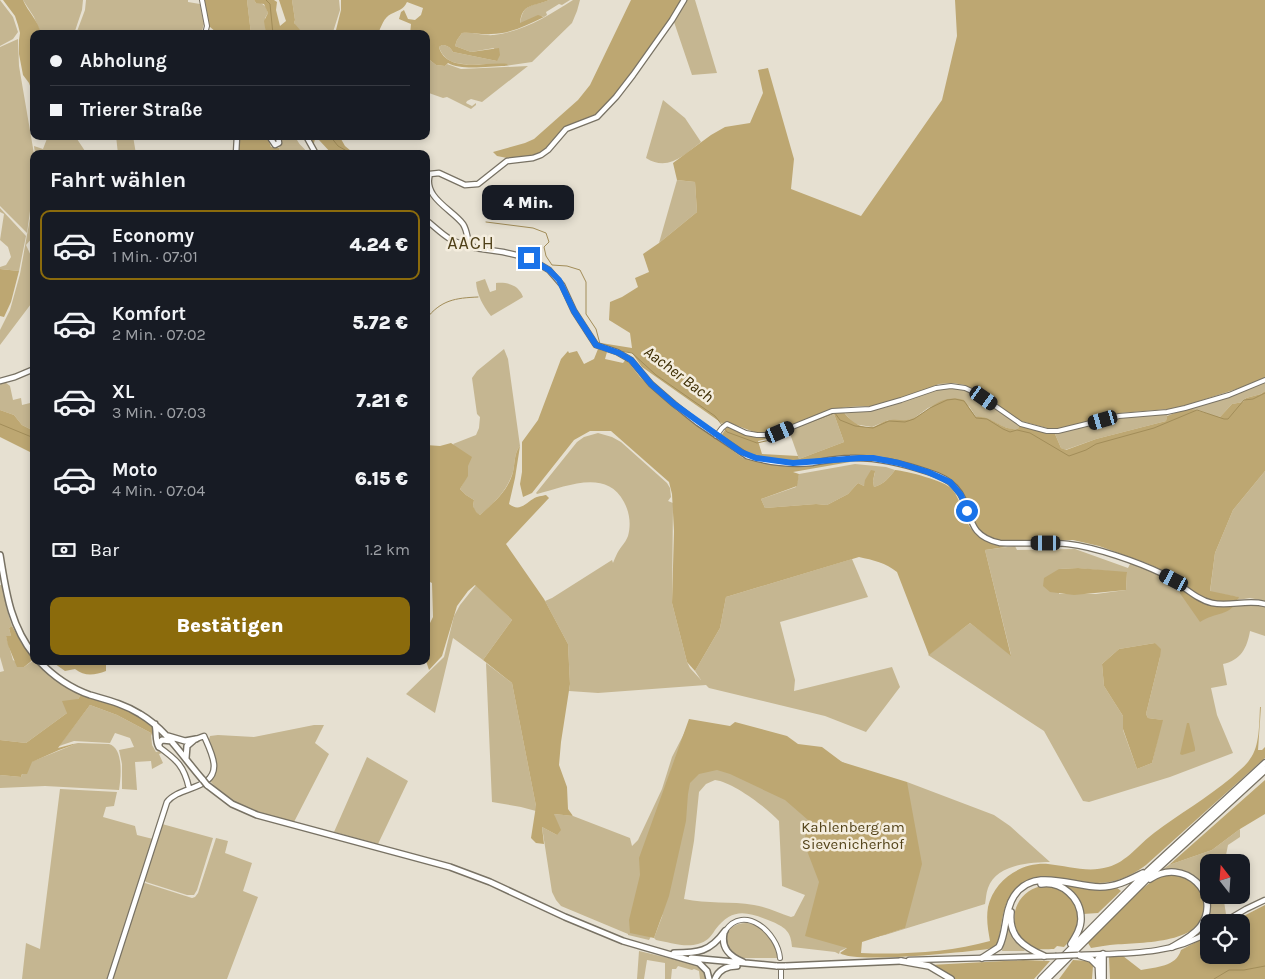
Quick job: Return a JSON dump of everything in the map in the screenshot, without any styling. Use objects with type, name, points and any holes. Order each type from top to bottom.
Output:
[{"type":"highway","points":[[0,555],[9,608],[20,635],[30,649]]},
{"type":"highway","points":[[43,665],[51,673],[74,688],[129,708],[154,723],[172,741],[207,785],[232,804],[252,814],[450,866],[490,882],[589,928],[624,941],[699,963],[704,967],[709,979]]},
{"type":"highway","points":[[154,723],[157,735],[156,743],[159,748]]},
{"type":"highway","points":[[167,736],[185,741],[196,739]]},
{"type":"highway","points":[[186,759],[187,746],[196,739]]},
{"type":"highway","points":[[159,748],[161,741],[172,741]]},
{"type":"highway","points":[[1040,979],[1148,871],[1265,763]]},
{"type":"highway","points":[[1054,979],[1140,886],[1265,770]]},
{"type":"highway","points":[[982,958],[999,947],[1010,902],[1028,884],[1042,880],[1052,880],[1089,886],[1108,886],[1125,882],[1148,871]]},
{"type":"highway","points":[[1140,886],[1158,874],[1173,872],[1184,874],[1195,880],[1204,894],[1207,908],[1203,923],[1194,934],[1172,948]]},
{"type":"highway","points":[[1044,956],[1021,944],[1015,936],[1011,924],[1011,911],[1018,897],[1029,887],[1036,884],[1045,883],[1060,886],[1076,900],[1080,911],[1080,925],[1078,933],[1067,951]]},
{"type":"highway","points":[[664,953],[698,952],[712,946],[725,931]]},
{"type":"highway","points":[[725,931],[723,942],[729,954],[750,964]]},
{"type":"highway","points":[[1077,952],[1091,959],[1098,966]]},
{"type":"highway","points":[[1047,979],[1077,952]]},
{"type":"highway","points":[[1099,979],[1098,959],[1102,954]]},
{"type":"highway","points":[[1102,954],[1103,979]]},
{"type":"highway","points":[[680,957],[781,967],[901,961],[929,966],[951,979]]},
{"type":"highway","points":[[715,979],[719,971],[727,967],[750,964]]},
{"type":"main road","points":[[430,174],[439,173],[466,184],[478,184],[507,161],[533,158],[541,155],[548,150],[566,129],[597,117],[616,97],[672,20],[684,0]]},
{"type":"main road","points":[[271,140],[275,146],[279,143],[279,140]]},
{"type":"main road","points":[[430,183],[436,198],[442,206],[462,223],[469,243],[474,248],[529,258],[549,270],[562,285],[573,309],[594,343],[601,348],[622,354],[631,360],[656,389],[716,436],[741,452],[756,458],[802,463],[847,458],[873,458],[911,466],[940,476],[953,485],[961,495],[977,532],[991,541],[1000,543],[1068,544],[1086,547],[1163,574],[1200,598],[1212,603],[1249,601],[1265,604]]},
{"type":"main road","points":[[430,223],[450,239],[462,244],[469,243]]},
{"type":"main road","points":[[0,381],[30,371]]},
{"type":"main road","points":[[110,979],[167,802],[171,796],[189,788],[198,787],[204,783],[214,769],[204,736],[196,739]]},
{"type":"main road","points":[[159,748],[172,756],[180,764],[186,774],[189,788]]},
{"type":"main road","points":[[1238,914],[1265,900]]},
{"type":"main road","points":[[901,961],[1055,956],[1077,952],[1102,954],[1141,952],[1172,948],[1200,937]]},
{"type":"street","points":[[202,0],[207,26],[206,30]]},
{"type":"street","points":[[716,436],[724,426],[730,425],[752,435],[780,432],[832,411],[878,407],[945,386],[965,388],[978,394],[1021,424],[1058,432],[1119,416],[1167,412],[1185,408],[1265,380]]},
{"type":"street","points":[[725,931],[730,925],[739,920],[756,923],[769,932],[778,949],[780,958]]},
{"type":"street","points":[[781,967],[781,979]]},
{"type":"green space","points":[[0,0],[13,17],[18,32],[13,39],[0,46]]},
{"type":"green space","points":[[3,0],[23,0],[40,29],[30,30],[30,86],[23,75],[19,54],[20,33],[15,16]]},
{"type":"green space","points":[[23,0],[83,0],[82,10],[75,30],[39,30],[34,17]]},
{"type":"green space","points":[[86,0],[188,0],[188,2],[200,4],[204,24],[202,30],[78,30],[85,10]]},
{"type":"green space","points":[[203,0],[247,0],[251,30],[214,30],[209,26]]},
{"type":"green space","points":[[247,0],[261,3],[266,7],[268,13],[265,18],[266,30],[251,30]]},
{"type":"green space","points":[[254,0],[274,0],[277,2],[276,10],[280,26],[286,21],[279,0],[292,0],[294,23],[300,30],[265,30],[264,21],[268,13],[264,4],[256,3]]},
{"type":"green space","points":[[292,0],[339,0],[340,10],[334,30],[298,30],[294,23]]},
{"type":"green space","points":[[341,0],[549,0],[533,5],[523,12],[520,23],[538,15],[544,17],[525,26],[498,34],[462,33],[457,40],[455,46],[471,52],[499,48],[500,55],[497,61],[453,52],[445,45],[439,47],[443,55],[450,61],[468,64],[508,64],[505,66],[461,67],[448,63],[445,66],[436,65],[430,60],[430,30],[410,30],[411,24],[399,19],[401,12],[404,10],[408,19],[415,20],[421,15],[423,8],[407,2],[402,8],[386,17],[380,30],[336,30],[341,10]]},
{"type":"green space","points":[[549,0],[570,0],[546,12],[547,15],[544,17],[542,16],[520,24],[523,12],[529,6]]},
{"type":"green space","points":[[573,0],[580,0],[572,23],[532,62],[506,66],[450,61],[444,56],[439,47],[445,45],[453,52],[497,61],[494,48],[471,52],[455,46],[457,40],[462,33],[494,35],[515,30],[545,17]]},
{"type":"green space","points":[[631,0],[683,0],[615,95],[598,113],[590,119],[572,124],[564,129],[539,155],[507,158],[497,156],[493,152],[534,139],[578,100],[590,85]]},
{"type":"green space","points":[[686,0],[695,0],[717,73],[692,75],[674,22]]},
{"type":"green space","points":[[955,0],[1265,0],[1265,378],[1187,405],[1169,409],[1121,413],[1067,428],[1047,428],[1017,420],[965,385],[953,383],[939,384],[904,398],[873,406],[831,410],[784,428],[757,433],[727,422],[723,424],[642,367],[632,353],[599,346],[601,343],[632,348],[630,333],[609,320],[610,302],[638,287],[635,278],[649,272],[643,254],[697,212],[695,182],[677,180],[673,163],[725,127],[750,123],[763,93],[758,70],[768,68],[794,159],[791,189],[861,216],[942,100],[957,36]]},
{"type":"green space","points":[[18,39],[19,66],[30,140],[32,140],[33,150],[30,150],[30,211],[27,233],[0,206],[0,47]]},
{"type":"green space","points":[[430,60],[436,65],[445,66],[447,64],[461,69],[528,66],[482,102],[471,99],[467,101],[466,103],[472,106],[476,103],[471,109],[447,97],[443,98],[430,93]]},
{"type":"green space","points":[[663,100],[685,118],[701,142],[669,163],[654,162],[646,158]]},
{"type":"green space","points":[[46,140],[78,140],[84,150],[34,150],[34,146],[43,149]]},
{"type":"green space","points":[[116,140],[134,140],[135,150],[118,150]]},
{"type":"green space","points":[[239,140],[268,140],[271,147],[279,148],[280,150],[239,150]]},
{"type":"green space","points":[[281,140],[297,140],[305,150],[280,150]]},
{"type":"green space","points":[[310,140],[315,140],[313,147]]},
{"type":"green space","points":[[319,140],[342,140],[350,150],[328,150]]},
{"type":"green space","points":[[677,180],[695,182],[697,212],[659,243]]},
{"type":"green space","points":[[0,208],[26,236],[19,271],[0,269],[0,267],[6,265],[11,257],[8,247],[0,240],[4,214],[0,212]]},
{"type":"green space","points":[[30,218],[30,240],[26,245],[30,254],[30,305],[0,345],[0,330],[10,310],[20,274]]},
{"type":"green space","points":[[0,269],[19,271],[11,302],[4,317],[0,316]]},
{"type":"green space","points":[[485,279],[490,292],[496,290],[496,283],[505,283],[516,287],[523,297],[491,316],[481,300],[476,282]]},
{"type":"green space","points":[[504,349],[508,359],[520,446],[515,458],[513,472],[504,491],[480,515],[475,512],[474,500],[460,489],[464,482],[467,465],[453,444],[476,435],[480,417],[477,414],[472,378],[477,371]]},
{"type":"green space","points":[[598,349],[607,352],[605,359],[623,363],[626,359],[640,377],[677,411],[743,458],[800,467],[848,460],[850,462],[793,472],[799,474],[797,486],[761,499],[765,508],[816,504],[827,505],[848,494],[858,483],[864,486],[871,470],[875,471],[874,487],[886,480],[895,470],[925,477],[948,486],[957,496],[965,519],[973,531],[989,542],[1006,547],[985,550],[1011,656],[970,623],[929,655],[897,572],[884,564],[859,557],[726,597],[720,628],[695,671],[687,662],[672,603],[674,531],[672,494],[669,482],[611,431],[590,431],[574,440],[532,493],[523,497],[520,484],[522,442],[538,420],[561,359],[568,351],[569,353],[577,351],[584,364],[594,359]]},
{"type":"green space","points":[[5,382],[10,386],[13,400],[21,398],[22,405],[30,403],[30,429],[22,425],[14,415],[0,410],[0,383]]},
{"type":"green space","points":[[1265,382],[1265,391],[1246,398],[1243,402],[1232,404],[1220,417],[1190,409],[1237,393]]},
{"type":"green space","points":[[939,388],[971,391],[1019,425],[1018,429],[1007,428],[982,417],[976,417],[969,406],[946,400],[928,408],[913,419],[905,421],[888,420],[872,427],[854,424],[843,411],[871,410],[887,407]]},
{"type":"green space","points":[[1265,391],[1265,471],[1233,510],[1215,553],[1210,591],[1239,597],[1235,604],[1227,611],[1200,622],[1177,589],[1176,576],[1146,563],[1099,546],[1073,540],[1000,541],[985,536],[975,525],[955,484],[945,476],[922,467],[880,456],[848,455],[800,461],[769,458],[747,454],[721,436],[727,427],[758,436],[789,431],[789,433],[758,441],[762,454],[798,456],[799,459],[844,442],[834,414],[843,411],[856,424],[864,427],[873,427],[888,420],[911,419],[937,403],[948,399],[955,399],[964,400],[976,417],[987,418],[1001,426],[1018,429],[1019,425],[1055,434],[1061,448],[1066,450],[1096,439],[1166,421],[1167,416],[1188,408],[1220,417],[1232,404],[1243,402],[1246,398]]},
{"type":"green space","points":[[0,410],[14,415],[22,425],[30,429],[30,452],[0,437]]},
{"type":"green space","points":[[1168,412],[1166,421],[1096,439],[1065,450],[1061,448],[1055,434],[1122,417]]},
{"type":"green space","points":[[834,414],[844,442],[799,459],[789,431]]},
{"type":"green space","points":[[598,433],[621,442],[667,483],[670,488],[671,497],[668,501],[673,503],[672,603],[687,662],[701,680],[695,671],[720,628],[726,597],[852,559],[868,597],[780,622],[795,680],[794,691],[892,667],[900,687],[866,732],[825,716],[709,688],[706,685],[598,693],[569,691],[568,644],[545,601],[612,560],[613,563],[628,536],[629,515],[624,502],[607,485],[596,483],[573,484],[536,493],[577,442],[584,437]]},
{"type":"green space","points":[[451,443],[472,457],[468,466],[468,476],[460,489],[474,500],[473,506],[480,515],[500,496],[508,485],[520,446],[509,504],[519,507],[538,497],[546,495],[549,498],[506,544],[544,599],[568,644],[570,684],[559,765],[567,787],[568,809],[573,816],[554,814],[561,830],[557,835],[542,827],[544,844],[536,843],[531,838],[536,806],[512,683],[483,660],[512,620],[475,585],[457,606],[442,656],[429,670],[427,665],[430,665],[430,623],[433,617],[432,583],[430,582],[430,445],[440,446]]},
{"type":"green space","points":[[855,464],[886,467],[895,470],[886,480],[874,487],[875,472],[864,486],[858,483],[848,494],[827,505],[816,504],[765,508],[761,499],[796,487],[799,474]]},
{"type":"green space","points":[[1265,471],[1265,601],[1250,598],[1238,600],[1238,597],[1210,592],[1215,553],[1233,510]]},
{"type":"green space","points":[[1015,546],[1017,550],[1075,549],[1128,568],[1131,562],[1174,579],[1209,616],[1243,604],[1265,606],[1265,636],[1250,631],[1245,648],[1239,656],[1223,664],[1227,685],[1211,688],[1217,715],[1233,753],[1170,777],[1089,802],[1083,801],[1044,731],[928,655],[970,623],[1011,655],[985,550]],"holes":[[[1078,568],[1127,573],[1126,590],[1096,594],[1059,594],[1059,569]],[[1155,643],[1160,657],[1146,714],[1148,718],[1162,720],[1152,763],[1137,769],[1123,730],[1123,716],[1104,686],[1102,664],[1119,649]]]},
{"type":"green space","points":[[1078,568],[1127,572],[1126,590],[1074,595],[1050,592],[1043,586],[1044,578],[1059,569]]},
{"type":"green space","points":[[0,585],[2,585],[12,626],[9,628],[11,636],[6,636],[13,660],[24,667],[30,663],[30,665],[40,665],[56,680],[81,695],[67,713],[26,743],[0,740],[0,672],[4,671],[0,657]]},
{"type":"green space","points":[[476,585],[512,620],[483,660],[453,638],[435,713],[406,694],[444,657],[454,616]]},
{"type":"green space","points":[[12,626],[30,654],[30,662],[24,667],[17,667],[8,645],[6,636],[11,636],[9,628]]},
{"type":"green space","points":[[1155,643],[1161,649],[1160,657],[1146,714],[1148,718],[1163,720],[1152,763],[1137,769],[1123,729],[1123,716],[1104,686],[1102,664],[1119,649]]},
{"type":"green space","points":[[486,663],[512,683],[536,811],[492,802]]},
{"type":"green space","points":[[57,665],[106,665],[106,671],[98,674],[83,673],[75,669],[65,671]]},
{"type":"green space","points":[[81,695],[138,716],[154,729],[152,736],[151,733],[117,715],[90,705],[58,748],[73,745],[32,762],[27,774],[22,774],[21,777],[0,775],[0,740],[26,743],[67,713],[62,701],[78,699]]},
{"type":"green space","points":[[90,705],[117,715],[151,733],[152,745],[156,752],[162,753],[159,754],[163,763],[152,769],[151,761],[135,762],[137,790],[122,789],[122,764],[119,750],[134,747],[130,738],[115,733],[110,743],[74,741],[59,746]]},
{"type":"green space","name":"Kahlenberg am Sievenicherhof","points":[[1260,707],[1258,750],[1262,750],[1265,747],[1265,758],[1146,865],[1129,876],[1111,882],[1097,883],[1049,877],[1027,880],[1017,887],[1009,898],[1003,914],[998,943],[994,947],[935,954],[866,957],[849,956],[840,953],[847,948],[805,936],[819,882],[804,843],[808,820],[785,800],[730,774],[717,770],[699,774],[690,783],[686,821],[669,896],[654,938],[630,933],[629,920],[640,875],[639,858],[689,719],[730,726],[735,722],[787,736],[798,744],[822,747],[842,762],[907,782],[922,864],[905,928],[862,942],[861,953],[893,954],[959,948],[990,941],[987,916],[991,897],[1010,875],[1028,866],[1048,864],[1100,869],[1115,865],[1121,861],[1148,837],[1222,785],[1246,764],[1256,748]]},
{"type":"green space","points":[[1187,723],[1189,723],[1195,751],[1182,755],[1180,754]]},
{"type":"green space","points":[[689,724],[821,752],[853,767],[907,785],[907,782],[994,815],[1010,826],[1050,862],[1014,866],[998,874],[988,888],[985,904],[885,935],[875,937],[905,928],[877,934],[840,951],[839,954],[792,947],[789,934],[781,926],[748,914],[741,913],[728,917],[706,941],[688,945],[656,940],[654,938],[663,914],[649,940],[628,935],[561,906],[552,892],[542,827],[557,835],[554,814],[573,816],[630,838],[632,846],[638,840],[662,789],[672,757]],"holes":[[[715,780],[749,796],[779,821],[782,886],[805,895],[794,916],[791,917],[754,905],[684,899],[694,841],[699,792],[706,784]]]},
{"type":"green space","points":[[314,725],[324,725],[315,743],[329,754],[294,822],[270,817],[248,809],[227,797],[210,781],[214,773],[215,760],[209,746],[210,736],[254,737]]},
{"type":"green space","points":[[78,743],[109,744],[114,747],[120,764],[119,790],[45,786],[0,788],[0,775],[21,777],[31,762]]},
{"type":"green space","points":[[367,757],[408,781],[378,844],[334,832]]},
{"type":"green space","points":[[1265,780],[1265,814],[1240,829],[1212,850],[1169,865]]},
{"type":"green space","points":[[60,789],[117,792],[114,806],[106,807],[103,817],[135,826],[137,835],[153,839],[108,979],[22,979],[26,943],[40,949]]},
{"type":"green space","points":[[162,824],[213,838],[194,895],[187,895],[146,882],[144,879]]},
{"type":"green space","points":[[1240,829],[1240,837],[1228,845],[1226,854],[1201,854],[1212,850]]},
{"type":"green space","points":[[216,838],[228,841],[225,853],[252,863],[243,891],[258,897],[227,979],[111,979],[142,885],[145,883],[192,898],[195,897]]},
{"type":"green space","points":[[1200,854],[1200,881],[1183,871],[1163,869]]},
{"type":"green space","points":[[1168,874],[1179,876],[1193,882],[1197,886],[1200,890],[1200,904],[1203,904],[1204,912],[1200,914],[1199,924],[1188,932],[1173,938],[1091,948],[1088,943],[1126,903],[1158,878]]},
{"type":"green space","points":[[1060,882],[1097,890],[1116,887],[1121,891],[1098,913],[1083,914],[1076,896],[1060,884]]},
{"type":"green space","points":[[1041,886],[1054,887],[1064,891],[1072,898],[1076,906],[1078,916],[1077,927],[1064,947],[1057,946],[1054,949],[1031,948],[1022,940],[1016,929],[1014,921],[1020,900],[1033,889]]},
{"type":"green space","points":[[1224,904],[1226,914],[1208,914],[1209,905]]},
{"type":"green space","points":[[1265,905],[1265,979],[1110,979],[1109,957],[1123,956],[1141,970],[1159,967],[1175,960],[1181,950],[1200,940],[1200,964],[1250,964],[1250,914],[1248,914]]},
{"type":"green space","points":[[1008,922],[1012,934],[1025,951],[1002,951]]},
{"type":"green space","points":[[747,923],[759,927],[768,935],[775,945],[778,958],[738,958],[731,953],[725,942],[728,931],[739,924]]},
{"type":"green space","points":[[639,951],[698,964],[703,968],[708,979],[700,979],[699,971],[678,966],[676,969],[672,969],[671,979],[665,979],[665,963],[647,960],[644,979],[637,979]]},
{"type":"green space","points":[[1023,960],[1050,961],[1034,979],[955,979],[942,970],[930,965]]},
{"type":"green space","points":[[1073,960],[1089,961],[1093,966],[1092,979],[1059,979]]},
{"type":"waterway","points":[[266,0],[270,4],[273,30]]},
{"type":"waterway","name":"Aacher Bach","points":[[333,140],[345,150]]},
{"type":"waterway","name":"Aacher Bach","points":[[486,222],[533,228],[546,233],[549,242],[544,247],[546,256],[552,265],[567,266],[580,270],[586,282],[586,314],[596,329],[600,344]]},
{"type":"waterway","points":[[430,315],[449,301],[478,297]]},
{"type":"waterway","name":"Aacher Bach","points":[[620,351],[632,353],[656,375],[715,416],[722,425]]},
{"type":"waterway","name":"Aacher Bach","points":[[793,429],[835,413],[840,420],[855,426],[873,428],[889,421],[905,422],[914,419],[930,408],[947,400],[955,399],[964,401],[976,418],[987,419],[1010,432],[1017,430],[1030,433],[1069,456],[1096,444],[1154,428],[1197,410],[1228,419],[1244,400],[1253,399],[1265,393]]},
{"type":"waterway","points":[[0,424],[30,436]]},
{"type":"waterway","name":"Aacher Bach","points":[[724,428],[727,432],[757,443],[779,438],[788,433]]},
{"type":"waterway","points":[[1214,979],[1229,970],[1244,970],[1265,966]]},
{"type":"district","name":"AACH","points":[[471,243]]},
{"type":"route","points":[[529,258],[556,276],[566,291],[574,311],[596,345],[627,356],[651,384],[674,404],[698,423],[747,456],[793,463],[812,463],[847,458],[873,458],[899,463],[940,476],[950,482],[961,495],[967,511]]}]
